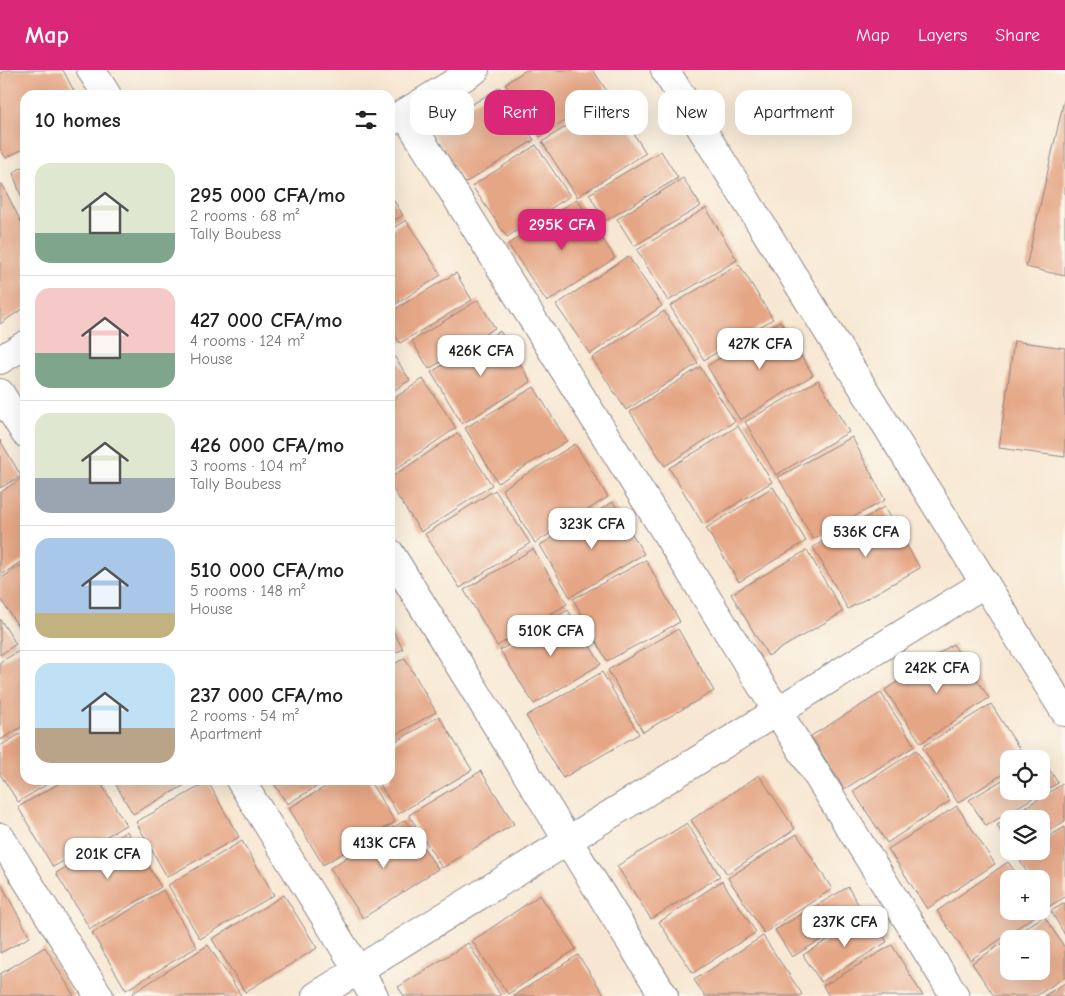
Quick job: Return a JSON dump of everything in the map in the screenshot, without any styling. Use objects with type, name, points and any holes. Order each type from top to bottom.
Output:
[{"type":"street","points":[[92,70],[104,90]]},
{"type":"street","points":[[475,70],[397,117],[778,711],[955,996]]},
{"type":"street","points":[[665,70],[1065,712]]},
{"type":"street","points":[[0,360],[20,348]]},
{"type":"street","points":[[0,393],[20,425]]},
{"type":"street","points":[[395,561],[664,996]]},
{"type":"street","points":[[316,996],[985,583]]},
{"type":"street","points":[[243,785],[374,996]]},
{"type":"street","points":[[0,837],[99,996]]},
{"type":"building","points":[[7,70],[63,70],[73,90],[20,90],[20,151],[6,158],[0,149],[0,74]]},
{"type":"building","points":[[526,70],[593,70],[606,90],[565,90],[565,121],[555,127],[555,90],[509,90],[505,84]]},
{"type":"building","points":[[484,97],[484,135],[531,135],[534,140],[465,183],[434,135],[474,135],[474,103]]},
{"type":"building","points":[[1065,100],[1065,276],[1026,267]]},
{"type":"building","points":[[565,127],[565,135],[635,135],[646,153],[577,197],[542,142]]},
{"type":"building","points":[[536,145],[570,196],[507,237],[472,186]]},
{"type":"building","points":[[661,151],[678,178],[605,221],[589,194]]},
{"type":"building","points":[[20,168],[20,193],[13,173]]},
{"type":"building","points":[[683,178],[701,206],[634,246],[617,219]]},
{"type":"building","points":[[2,184],[20,220],[20,310],[0,324],[0,185]]},
{"type":"building","points":[[577,199],[615,258],[547,302],[508,244]]},
{"type":"building","points":[[395,203],[403,215],[395,220]]},
{"type":"building","points":[[706,208],[737,260],[668,301],[637,250]]},
{"type":"building","points":[[406,220],[441,275],[395,305],[395,227]]},
{"type":"building","points":[[628,256],[662,306],[590,354],[556,305]]},
{"type":"building","points":[[739,264],[773,319],[704,360],[670,306]]},
{"type":"building","points":[[456,273],[472,300],[400,343],[395,334],[395,309]]},
{"type":"building","points":[[478,300],[495,328],[429,369],[412,341]]},
{"type":"building","points":[[664,311],[698,363],[626,410],[592,358]]},
{"type":"building","points":[[780,321],[813,375],[740,420],[707,366]]},
{"type":"building","points":[[500,331],[531,382],[462,424],[431,372]]},
{"type":"building","points":[[1014,341],[1065,348],[1065,457],[999,448]]},
{"type":"building","points":[[395,358],[410,380],[395,390]]},
{"type":"building","points":[[700,367],[735,421],[665,466],[630,412]]},
{"type":"building","points":[[423,379],[456,428],[395,470],[395,398]]},
{"type":"building","points":[[818,380],[849,432],[776,475],[745,422]]},
{"type":"building","points":[[534,387],[567,441],[498,483],[465,428]]},
{"type":"building","points":[[738,426],[772,482],[703,524],[669,468]]},
{"type":"building","points":[[458,433],[492,485],[421,532],[395,493],[395,475]]},
{"type":"building","points":[[852,437],[885,500],[813,539],[778,477]]},
{"type":"building","points":[[0,440],[20,477],[0,488]]},
{"type":"building","points":[[575,444],[608,497],[535,543],[502,489]]},
{"type":"building","points":[[20,479],[20,562],[0,576],[0,493]]},
{"type":"building","points":[[773,487],[806,541],[739,582],[706,528]]},
{"type":"building","points":[[495,490],[530,543],[460,588],[425,534]]},
{"type":"building","points":[[613,502],[644,554],[570,597],[540,545]]},
{"type":"building","points":[[884,507],[920,568],[848,609],[813,547]]},
{"type":"building","points":[[533,549],[567,604],[497,646],[464,590]]},
{"type":"building","points":[[807,550],[843,612],[768,656],[731,594]]},
{"type":"building","points":[[646,560],[680,622],[607,661],[573,599]]},
{"type":"building","points":[[20,566],[20,629],[0,598],[0,579]]},
{"type":"building","points":[[568,610],[601,664],[534,704],[500,650]]},
{"type":"building","points":[[0,619],[16,644],[0,655]]},
{"type":"building","points":[[678,629],[714,691],[643,732],[608,670]]},
{"type":"building","points":[[395,634],[403,649],[395,653]]},
{"type":"building","points":[[953,644],[989,698],[921,743],[885,690]]},
{"type":"building","points":[[19,651],[20,653],[20,728],[0,740],[0,662]]},
{"type":"building","points":[[405,658],[436,712],[395,735],[395,663]]},
{"type":"building","points":[[602,672],[639,734],[563,778],[526,716]]},
{"type":"building","points":[[881,693],[915,746],[844,789],[811,736]]},
{"type":"building","points":[[991,704],[1020,750],[1000,750],[1000,776],[958,803],[922,747]]},
{"type":"building","points":[[439,716],[472,770],[398,814],[380,785],[395,785],[395,742]]},
{"type":"building","points":[[20,734],[20,785],[46,785],[18,802],[0,774],[0,746]]},
{"type":"building","points":[[916,750],[950,801],[887,843],[853,791]]},
{"type":"building","points":[[1050,770],[1058,783],[1050,788]]},
{"type":"building","points":[[481,771],[514,824],[442,868],[409,815]]},
{"type":"building","points":[[759,775],[795,829],[727,874],[691,820]]},
{"type":"building","points":[[1000,781],[1000,800],[1030,800],[1013,810],[1000,810],[1000,818],[986,826],[969,800]]},
{"type":"building","points":[[1064,783],[1065,821],[1050,830],[1050,810],[1021,810],[1037,800],[1050,800],[1050,792]]},
{"type":"building","points":[[56,785],[102,785],[126,825],[53,867],[18,807]]},
{"type":"building","points":[[116,785],[185,785],[133,814]]},
{"type":"building","points":[[203,785],[210,785],[239,837],[167,877],[136,822]]},
{"type":"building","points":[[275,785],[319,785],[287,804]]},
{"type":"building","points":[[328,785],[372,785],[395,822],[323,865],[289,808]]},
{"type":"building","points":[[957,806],[995,864],[927,909],[888,849]]},
{"type":"building","points":[[405,820],[438,869],[363,918],[330,868]]},
{"type":"building","points":[[687,823],[720,876],[651,919],[617,866]]},
{"type":"building","points":[[1065,827],[1065,897],[1050,906],[1050,870],[1026,870],[1019,860],[1050,860],[1050,836]]},
{"type":"building","points":[[127,831],[161,887],[90,929],[56,873]]},
{"type":"building","points":[[797,834],[832,889],[764,933],[728,878]]},
{"type":"building","points":[[242,841],[274,895],[200,939],[168,885]]},
{"type":"building","points":[[1008,862],[1014,870],[1000,870],[1000,920],[1029,920],[1014,930],[1000,930],[1000,940],[970,960],[937,911]]},
{"type":"building","points":[[722,881],[756,932],[693,973],[659,922]]},
{"type":"building","points":[[0,882],[30,937],[0,953]]},
{"type":"building","points":[[848,887],[864,914],[792,957],[775,930]]},
{"type":"building","points":[[163,890],[197,947],[126,990],[92,933]]},
{"type":"building","points":[[284,895],[317,948],[245,992],[212,939]]},
{"type":"building","points":[[540,895],[576,949],[508,994],[472,941]]},
{"type":"building","points":[[1065,903],[1065,935],[1051,911]]},
{"type":"building","points":[[870,914],[887,942],[821,982],[803,955]]},
{"type":"building","points":[[1038,920],[1047,920],[1065,948],[1065,977],[1036,996],[994,996],[972,963],[1000,945],[1000,980],[1050,980],[1050,930],[1023,930]]},
{"type":"building","points":[[763,936],[802,994],[799,996],[705,996],[694,980]]},
{"type":"building","points":[[468,943],[501,996],[404,996],[398,987]]},
{"type":"building","points":[[208,945],[241,995],[135,996],[133,993]]},
{"type":"building","points":[[892,945],[923,996],[829,996],[823,986]]},
{"type":"building","points":[[45,947],[74,996],[0,996],[0,974]]},
{"type":"building","points":[[578,955],[605,996],[513,996]]},
{"type":"building","points":[[1065,983],[1065,996],[1044,996]]}]
